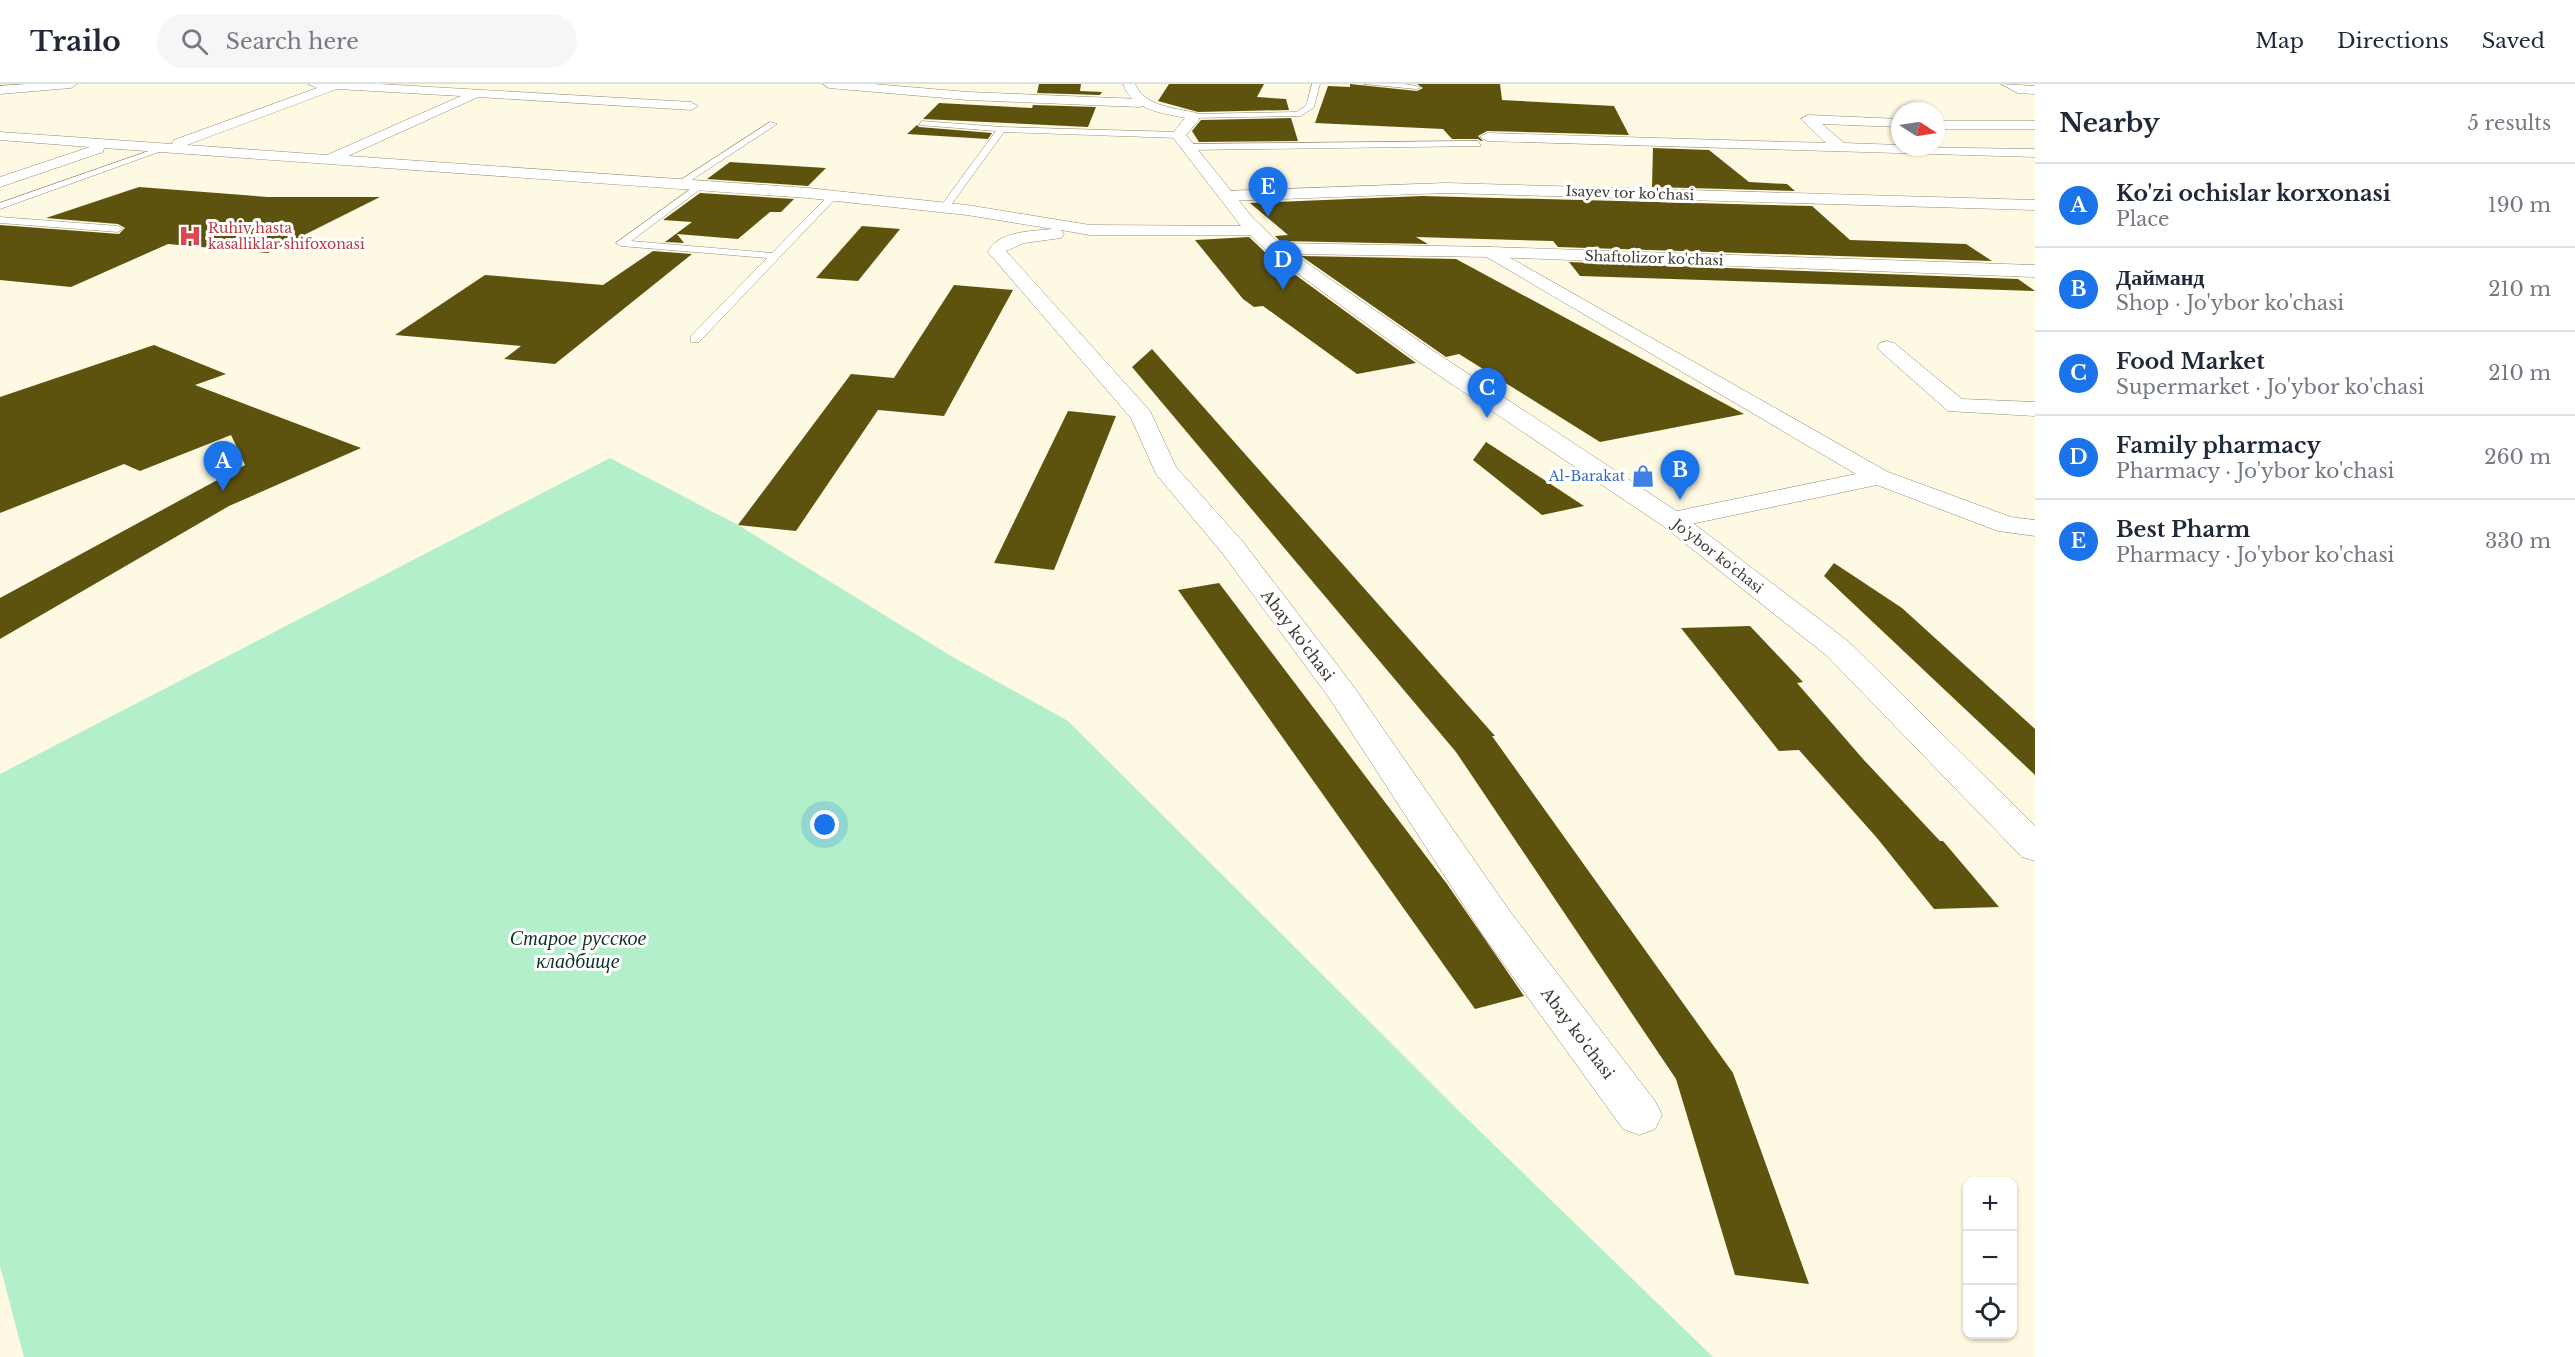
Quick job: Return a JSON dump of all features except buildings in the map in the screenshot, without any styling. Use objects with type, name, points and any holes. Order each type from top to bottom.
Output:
[{"type":"street","points":[[0,90],[71,84]]},
{"type":"street","points":[[314,84],[691,106]]},
{"type":"street","points":[[829,84],[968,96],[1133,89],[1187,133]]},
{"type":"street","points":[[2007,84],[2022,90],[2035,90]]},
{"type":"street","points":[[166,148],[337,85]]},
{"type":"street","points":[[330,158],[477,94]]},
{"type":"street","points":[[1840,147],[1809,119],[1891,123]]},
{"type":"street","points":[[1945,125],[2035,125]]},
{"type":"street","name":"Jo'ybor ko'chasi","points":[[1187,133],[1226,196],[1274,248],[1427,357],[1672,520],[1837,648],[2035,848]]},
{"type":"street","points":[[0,136],[833,196],[945,207],[1090,230],[1256,230]]},
{"type":"street","points":[[1483,141],[2035,153]]},
{"type":"street","points":[[0,182],[111,144]]},
{"type":"street","points":[[2009,152],[2035,168]]},
{"type":"street","name":"Isayev tor ko'chasi","points":[[1226,196],[1446,188],[2035,205]]},
{"type":"street","name":"Abay ko'chasi","points":[[1090,230],[1021,238],[1006,242],[999,247],[997,252],[1142,416],[1165,469],[1233,548],[1342,694],[1497,924],[1640,1115]]},
{"type":"street","name":"Shaftolizor ko'chasi","points":[[1274,248],[1491,252],[2035,271]]},
{"type":"street","points":[[1491,252],[1879,477],[2007,525],[2035,528]]},
{"type":"street","points":[[1887,348],[1956,406],[2035,409]]},
{"type":"street","points":[[1672,520],[1879,477]]},
{"type":"lane","points":[[1187,133],[1298,114],[1310,107],[1316,84]]},
{"type":"lane","points":[[1368,84],[1417,87]]},
{"type":"lane","points":[[922,123],[1002,129],[1483,141]]},
{"type":"lane","points":[[678,185],[773,124]]},
{"type":"lane","points":[[945,207],[1002,129]]},
{"type":"lane","points":[[0,206],[166,148]]},
{"type":"lane","points":[[699,186],[621,243],[775,256]]},
{"type":"lane","points":[[695,339],[833,196]]},
{"type":"lane","points":[[0,220],[118,229]]},
{"type":"green space","name":"Старое русское кладбище","points":[[610,458],[738,525],[951,656],[1068,721],[1457,1109],[1713,1357],[24,1357],[0,1266],[0,774]]},
{"type":"place","name":"Best Pharm","points":[[1268,217]]},
{"type":"place","name":"Ruhiy hasta kasalliklar shifoxonasi","points":[[190,236]]},
{"type":"place","name":"Family pharmacy","points":[[1283,290]]},
{"type":"place","name":"Food Market","points":[[1487,418]]},
{"type":"place","name":"Al-Barakat","points":[[1643,476]]},
{"type":"place","name":"Ko'zi ochislar korxonasi","points":[[223,491]]},
{"type":"place","name":"Дайманд","points":[[1680,500]]}]
